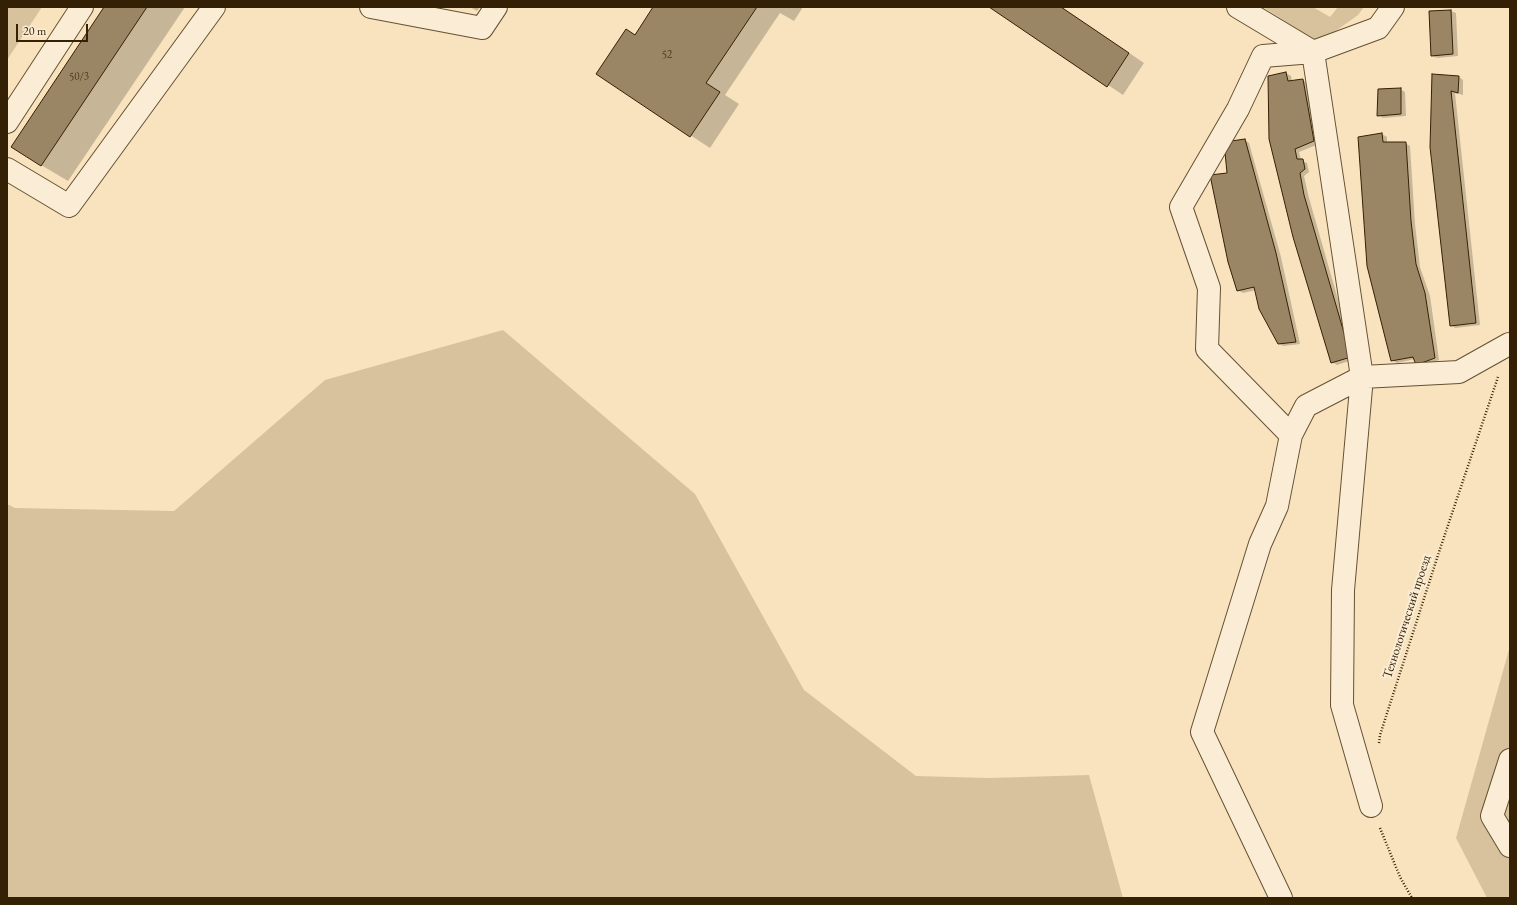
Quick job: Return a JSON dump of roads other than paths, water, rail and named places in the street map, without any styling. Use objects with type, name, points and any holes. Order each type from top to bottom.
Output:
[{"type":"street","points":[[7,122],[82,7]]},
{"type":"street","points":[[7,169],[69,206],[214,7]]},
{"type":"street","points":[[371,7],[482,28],[496,7]]},
{"type":"street","points":[[1238,7],[1313,52]]},
{"type":"street","points":[[1291,435],[1207,349],[1209,288],[1181,206],[1238,108],[1263,56],[1313,52],[1378,28],[1393,7]]},
{"type":"street","points":[[1313,52],[1362,377],[1343,590],[1342,705],[1371,806]]},
{"type":"street","points":[[1275,894],[1202,732],[1260,544],[1276,506],[1291,435],[1306,406],[1362,377],[1459,372],[1509,344]]},
{"type":"street","points":[[1510,760],[1492,816],[1510,846]]}]
